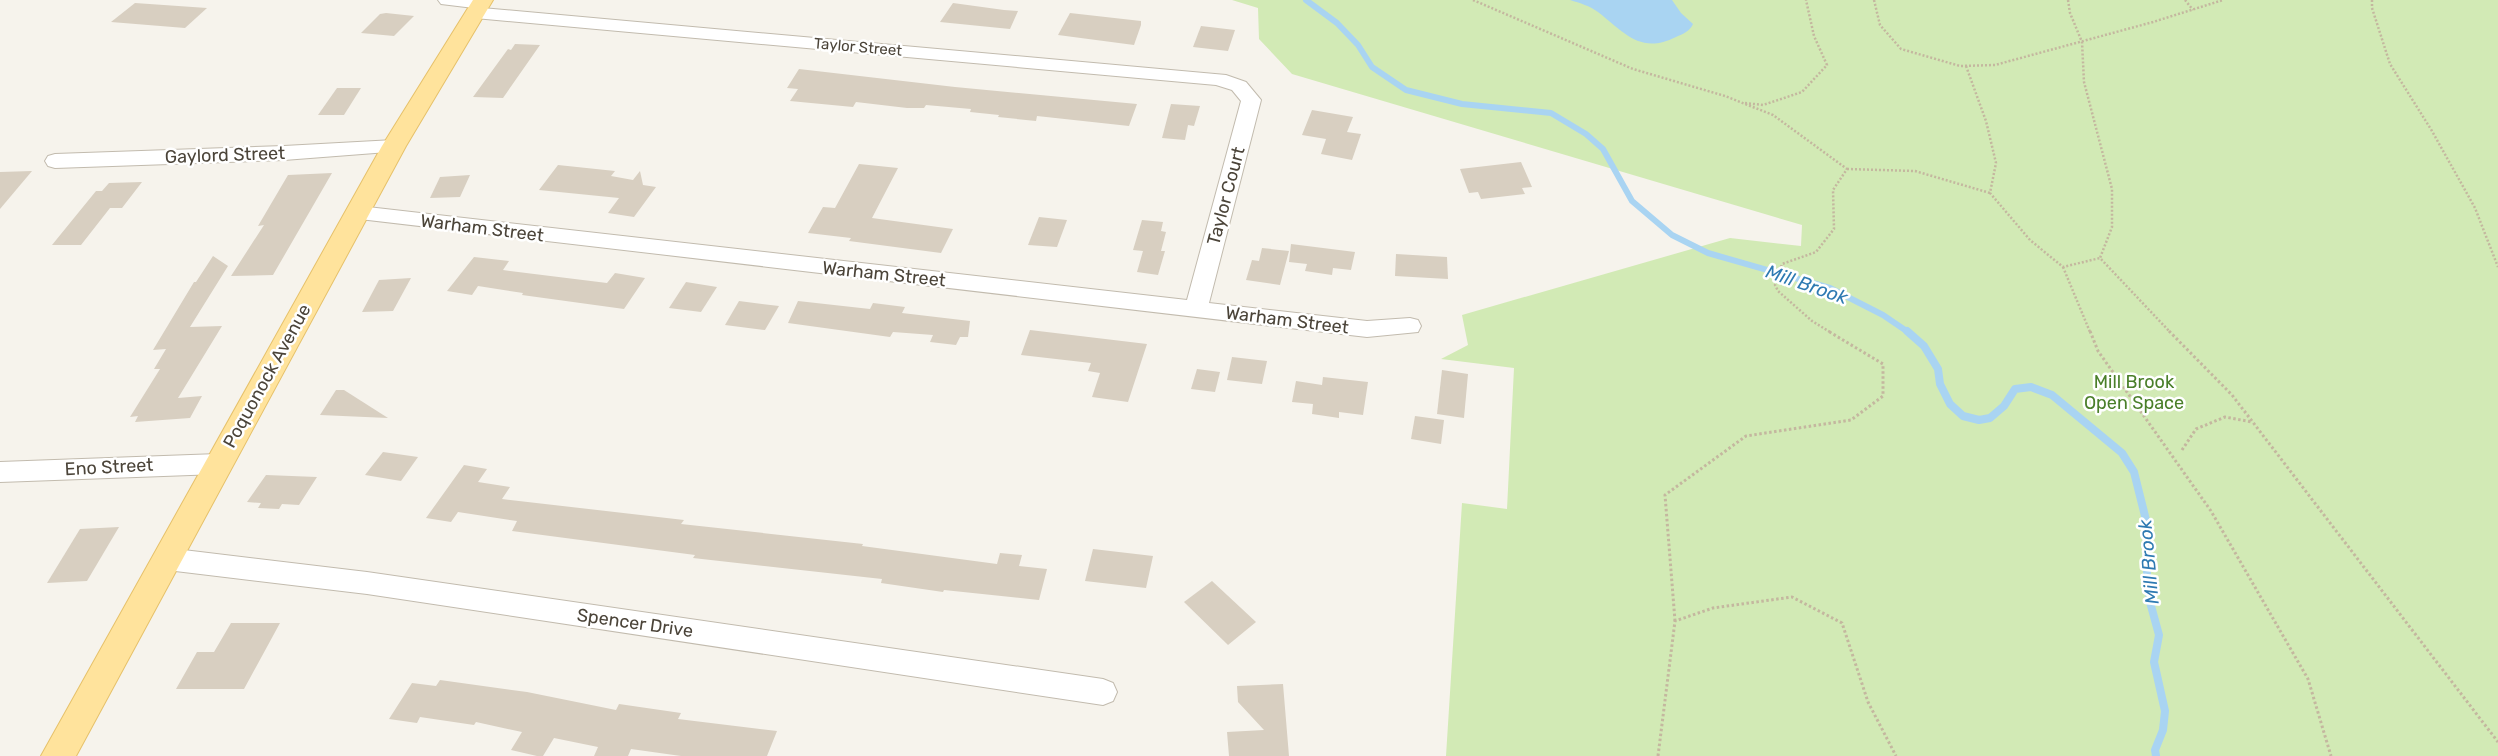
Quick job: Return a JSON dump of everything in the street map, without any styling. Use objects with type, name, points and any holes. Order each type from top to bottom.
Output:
[{"type":"main road","name":"Poquonock Avenue","points":[[58,756],[218,464],[359,213],[394,146],[479,5]]},
{"type":"street","name":"Taylor Street","points":[[447,0],[479,5],[1219,79],[1239,86]]},
{"type":"street","name":"Taylor Court","points":[[1196,309],[1251,100],[1239,86]]},
{"type":"street","name":"Gaylord Street","points":[[55,161],[284,153],[394,146]]},
{"type":"street","name":"Warham Street","points":[[359,213],[1367,329],[1410,326]]},
{"type":"street","name":"Eno Street","points":[[0,472],[218,464]]},
{"type":"street","name":"Spencer Drive","points":[[167,559],[367,583],[1103,692]]},
{"type":"path","points":[[1473,0],[1633,70],[1741,102],[1773,115],[1847,169],[1915,171],[1990,193],[2030,240],[2063,267],[2098,351],[2211,511],[2308,679],[2332,756]]},
{"type":"path","points":[[1741,102],[1763,105],[1802,92],[1827,65],[1814,36],[1806,0]]},
{"type":"path","points":[[1874,0],[1880,25],[1901,49],[1966,66],[1995,65],[2082,42],[2223,0]]},
{"type":"path","points":[[2068,0],[2070,13],[2082,42],[2084,82],[2112,189],[2112,227],[2100,258]]},
{"type":"path","points":[[2185,0],[2193,10]]},
{"type":"path","points":[[2372,0],[2372,8],[2390,64],[2432,131],[2474,208],[2498,267]]},
{"type":"path","points":[[1966,66],[1986,121],[1996,163],[1990,193]]},
{"type":"path","points":[[1658,756],[1675,621],[1665,495],[1746,436],[1851,420],[1883,396],[1883,364],[1812,321],[1778,291],[1775,285],[1782,264],[1816,252],[1834,229],[1834,190],[1847,169]]},
{"type":"path","points":[[2063,267],[2100,258]]},
{"type":"path","points":[[2100,258],[2115,276],[2232,395],[2498,742]]},
{"type":"path","points":[[2182,450],[2196,428],[2225,416],[2253,422]]},
{"type":"path","points":[[1675,621],[1713,608],[1792,597],[1842,623],[1868,702],[1896,756]]},
{"type":"green space","name":"Mill Brook Open Space","points":[[1232,0],[2498,0],[2498,756],[1446,756],[1462,503],[1507,509],[1514,368],[1441,359],[1468,345],[1462,315],[1730,238],[1801,246],[1802,225],[1292,74],[1259,39],[1258,8]]},
{"type":"water","points":[[1570,0],[1672,0],[1681,13],[1693,24],[1684,33],[1663,42],[1652,44],[1633,39],[1595,10]]},
{"type":"building","points":[[135,3],[207,8],[185,28],[111,22]]},
{"type":"building","points":[[953,3],[1018,11],[1010,29],[940,22]]},
{"type":"building","points":[[1070,13],[1141,21],[1141,25],[1134,45],[1058,35]]},
{"type":"building","points":[[380,14],[414,16],[394,36],[361,33]]},
{"type":"building","points":[[1201,26],[1235,30],[1228,51],[1193,47]]},
{"type":"building","points":[[515,44],[540,45],[503,98],[473,97],[508,49],[511,50]]},
{"type":"building","points":[[799,69],[955,87],[1137,104],[1129,126],[1037,116],[1036,121],[970,112],[971,109],[926,105],[924,108],[907,108],[856,102],[853,107],[790,101],[798,89],[787,88]]},
{"type":"building","points":[[337,88],[361,88],[344,115],[318,115]]},
{"type":"building","points":[[1171,104],[1200,106],[1194,126],[1188,125],[1185,140],[1162,138]]},
{"type":"building","points":[[1312,110],[1353,117],[1347,132],[1361,134],[1352,160],[1321,154],[1326,139],[1302,135]]},
{"type":"building","points":[[1521,162],[1532,187],[1522,188],[1525,194],[1481,199],[1478,192],[1469,193],[1460,169]]},
{"type":"building","points":[[859,164],[898,168],[872,218],[953,229],[941,253],[849,241],[851,238],[808,233],[823,207],[835,208]]},
{"type":"building","points":[[558,165],[615,171],[611,176],[633,180],[640,171],[643,185],[656,187],[634,217],[608,213],[619,198],[539,190]]},
{"type":"building","points":[[32,171],[0,209],[0,172]]},
{"type":"building","points":[[332,173],[273,275],[231,276],[264,225],[258,226],[288,175]]},
{"type":"building","points":[[470,175],[460,197],[430,198],[440,177]]},
{"type":"building","points":[[142,182],[122,208],[110,208],[81,245],[52,245],[96,191],[102,191],[109,183]]},
{"type":"building","points":[[1039,217],[1067,220],[1057,247],[1028,245]]},
{"type":"building","points":[[1142,220],[1163,222],[1161,231],[1166,232],[1161,251],[1165,251],[1158,275],[1137,272],[1143,251],[1133,250]]},
{"type":"building","points":[[1291,244],[1355,252],[1351,270],[1333,268],[1332,275],[1305,271],[1307,264],[1289,262]]},
{"type":"building","points":[[1262,248],[1289,251],[1280,285],[1246,280],[1252,260],[1259,261]]},
{"type":"building","points":[[1396,254],[1447,257],[1448,279],[1395,276]]},
{"type":"building","points":[[213,256],[228,266],[190,327],[222,326],[178,398],[202,396],[190,418],[135,422],[138,416],[130,417],[160,369],[154,369],[166,349],[153,350],[194,282],[196,282]]},
{"type":"building","points":[[474,257],[509,261],[503,270],[607,283],[615,273],[645,278],[624,309],[522,295],[523,293],[478,286],[472,295],[447,291]]},
{"type":"building","points":[[411,278],[393,311],[362,312],[379,280]]},
{"type":"building","points":[[686,282],[717,287],[701,312],[669,308]]},
{"type":"building","points":[[739,301],[779,306],[765,330],[725,325]]},
{"type":"building","points":[[798,301],[870,309],[873,303],[905,307],[902,313],[970,321],[968,337],[960,337],[956,345],[930,342],[933,335],[893,332],[890,337],[788,323]]},
{"type":"building","points":[[1030,330],[1147,344],[1128,402],[1092,397],[1100,373],[1088,371],[1091,363],[1021,355]]},
{"type":"building","points":[[1232,357],[1267,361],[1262,384],[1227,380]]},
{"type":"building","points":[[1197,369],[1220,372],[1215,392],[1191,389]]},
{"type":"building","points":[[1442,370],[1468,374],[1464,418],[1437,414]]},
{"type":"building","points":[[1323,377],[1368,382],[1363,415],[1339,412],[1339,418],[1312,414],[1313,404],[1292,402],[1296,381],[1322,385]]},
{"type":"building","points":[[336,390],[344,390],[388,418],[320,415]]},
{"type":"building","points":[[1415,416],[1444,420],[1441,444],[1411,439]]},
{"type":"building","points":[[383,452],[418,457],[401,481],[365,475]]},
{"type":"building","points":[[464,465],[487,469],[478,482],[510,487],[502,499],[684,520],[681,524],[863,544],[862,546],[997,564],[1000,553],[1022,555],[1019,566],[1047,569],[1039,600],[944,590],[943,592],[881,583],[882,579],[693,558],[695,555],[512,531],[517,521],[458,512],[451,522],[426,518]]},
{"type":"building","points":[[266,475],[317,477],[299,505],[282,504],[279,509],[258,508],[261,503],[247,502]]},
{"type":"building","points":[[119,527],[87,581],[47,583],[80,529]]},
{"type":"building","points":[[1093,549],[1153,556],[1146,588],[1085,581]]},
{"type":"building","points":[[1212,581],[1256,622],[1228,645],[1184,602]]},
{"type":"building","points":[[231,623],[280,623],[244,689],[176,689],[197,652],[214,652]]},
{"type":"building","points":[[440,680],[527,692],[616,710],[619,704],[681,713],[678,719],[777,731],[767,756],[681,756],[631,749],[628,756],[594,756],[598,747],[554,738],[543,756],[537,756],[511,750],[522,732],[476,722],[474,725],[420,717],[417,723],[389,719],[412,683],[436,686]]},
{"type":"building","points":[[1283,684],[1289,756],[1229,756],[1227,732],[1264,730],[1238,702],[1237,686]]},
{"type":"waterway","name":"Mill Brook","points":[[1306,0],[1337,23],[1358,45],[1372,67],[1406,90],[1462,104],[1551,113],[1586,134],[1603,149],[1632,201],[1672,235],[1708,253],[1830,288],[1883,315],[1908,332]]},
{"type":"waterway","name":"Mill Brook","points":[[1907,331],[1924,346],[1938,369],[1940,384],[1950,404],[1963,416],[1979,420],[1990,418],[2004,406],[2015,389],[2031,387],[2052,395],[2122,453],[2134,472],[2147,524],[2147,576],[2150,602],[2159,635],[2154,662],[2165,711],[2163,730],[2155,750],[2156,756]]}]
